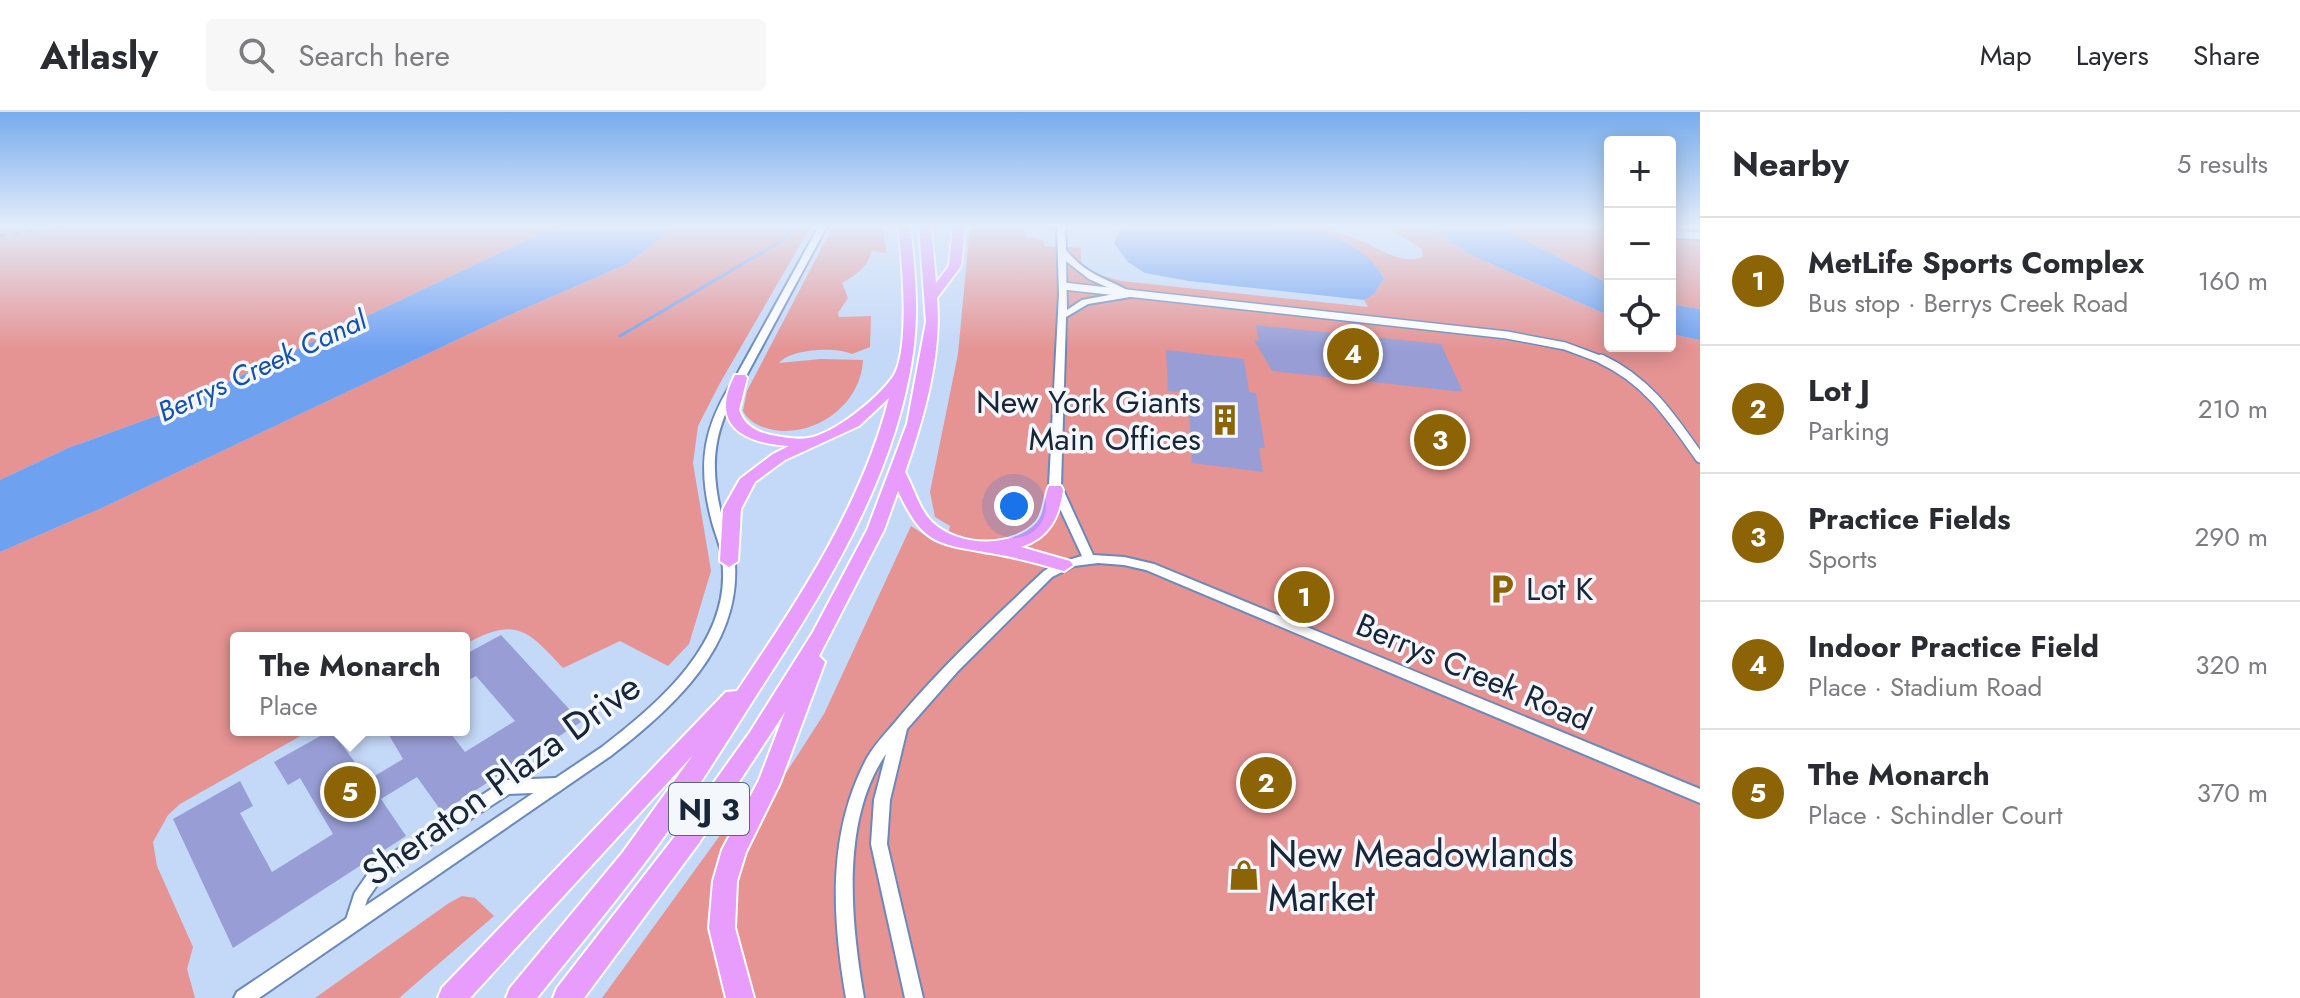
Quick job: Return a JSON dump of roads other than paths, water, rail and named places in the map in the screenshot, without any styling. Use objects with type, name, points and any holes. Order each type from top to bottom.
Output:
[{"type":"highway","name":"NJ 3","points":[[520,998],[666,814],[808,598],[848,522],[879,450],[901,378],[911,305],[910,267]]},
{"type":"highway","name":"NJ 3","points":[[567,998],[735,771],[792,684],[835,608],[875,527],[897,473],[924,382],[933,295],[930,267]]},
{"type":"highway","points":[[933,295],[954,267]]},
{"type":"highway","points":[[740,378],[733,411],[737,421],[747,430],[761,437],[785,442],[827,437]]},
{"type":"highway","points":[[729,561],[732,509],[743,485],[773,460],[854,423],[901,378]]},
{"type":"highway","points":[[897,473],[919,517],[929,529],[954,541],[1039,557],[1064,565]]},
{"type":"highway","points":[[984,547],[1018,541],[1038,532],[1049,518],[1055,490]]},
{"type":"highway","points":[[740,998],[722,928],[725,881],[734,850],[769,783],[835,608]]},
{"type":"highway","points":[[452,998],[766,665]]},
{"type":"street","points":[[729,561],[716,518],[708,452],[715,420],[800,267]]},
{"type":"street","points":[[1062,267],[1055,490],[1089,559]]},
{"type":"street","points":[[1075,267],[1086,276],[1130,294]]},
{"type":"street","points":[[1063,286],[1507,335],[1554,343],[1610,364],[1644,385],[1700,458]]},
{"type":"street","points":[[1062,316],[1085,302],[1130,294]]},
{"type":"street","name":"Berrys Creek Road","points":[[1064,565],[1089,559],[1115,559],[1150,567],[1700,796]]},
{"type":"street","name":"Sheraton Plaza Drive","points":[[243,998],[639,727],[689,675],[710,640],[728,589],[729,561]]},
{"type":"street","points":[[855,998],[843,927],[847,846],[855,809],[872,762],[936,685],[1038,584],[1064,565]]},
{"type":"street","points":[[901,726],[882,800],[879,844],[914,998]]},
{"type":"street","points":[[352,924],[361,896],[379,870],[507,787],[558,785]]},
{"type":"water","name":"Berrys Creek Canal","points":[[469,267],[619,267],[503,318],[104,507],[0,552],[0,480],[68,448],[159,415]]},
{"type":"water","points":[[1136,267],[1376,267],[1384,278],[1374,294],[1364,300],[1189,281],[1145,273]]},
{"type":"water","points":[[1499,267],[1578,267],[1604,281],[1604,313]]},
{"type":"water","points":[[1676,305],[1700,309],[1700,340],[1676,335]]},
{"type":"waterway","points":[[620,336],[737,267]]},
{"type":"place","name":"Indoor Practice Field","points":[[1353,354]]},
{"type":"place","name":"New York Giants Main Offices","points":[[1225,420]]},
{"type":"place","name":"Practice Fields","points":[[1440,440]]},
{"type":"place","name":"Lot K","points":[[1502,589]]},
{"type":"place","name":"MetLife Sports Complex","points":[[1304,597]]},
{"type":"place","name":"Lot J","points":[[1266,783]]},
{"type":"place","name":"The Monarch","points":[[350,792]]},
{"type":"place","name":"New Meadowlands Market","points":[[1244,875]]}]
